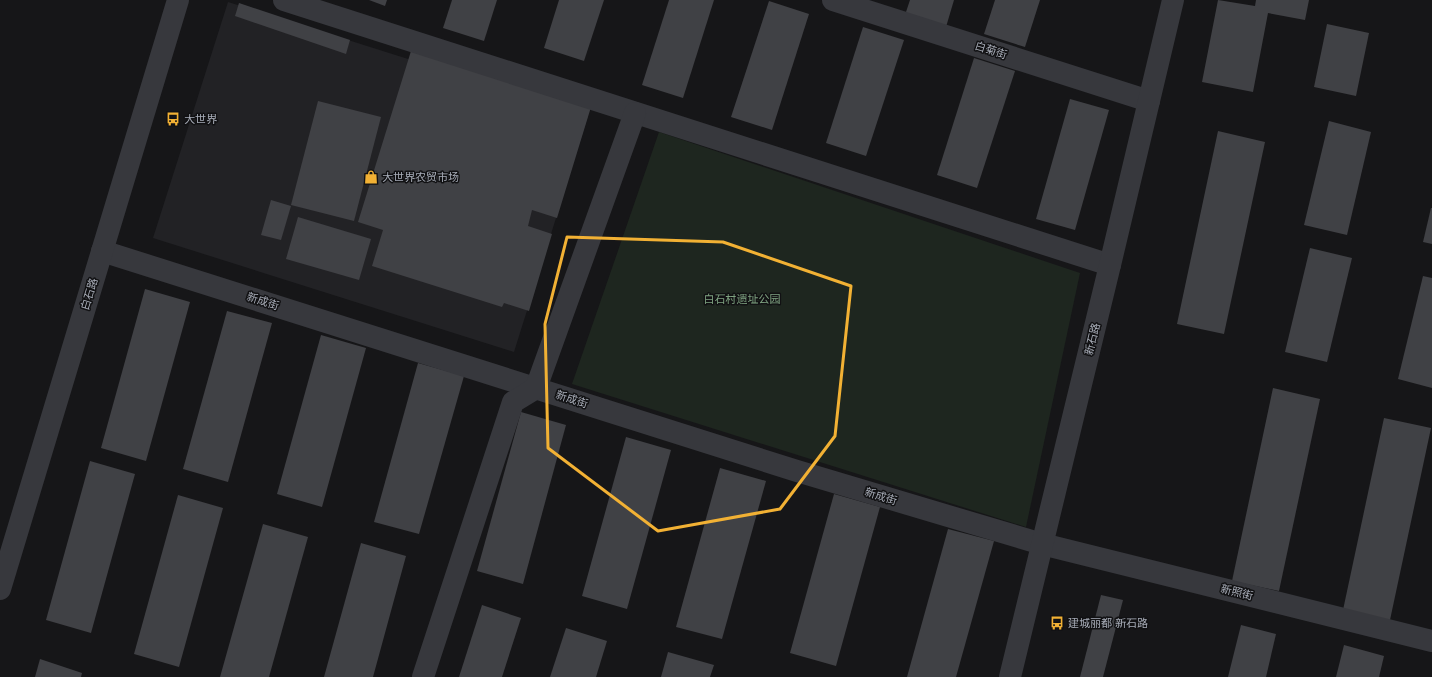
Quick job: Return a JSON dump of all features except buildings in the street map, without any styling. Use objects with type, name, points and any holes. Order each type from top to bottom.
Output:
[{"type":"street","name":"白石路","points":[[0,589],[178,0]]},
{"type":"street","points":[[284,0],[1110,265]]},
{"type":"street","name":"白菊街","points":[[833,0],[1149,101]]},
{"type":"street","name":"新石路","points":[[1010,677],[1173,0]]},
{"type":"street","points":[[423,677],[513,402],[536,388],[635,113]]},
{"type":"street","name":"新成街","points":[[102,250],[797,471],[1042,544]]},
{"type":"street","name":"新照街","points":[[1042,544],[1432,641]]},
{"type":"highlighted area","points":[[567,237],[723,242],[851,286],[835,436],[780,509],[658,531],[548,448],[545,324]]},
{"type":"shaded area","name":"大世界农贸市场","points":[[228,2],[588,116],[514,352],[153,238]]},
{"type":"green space","name":"白石村遗址公园","points":[[659,132],[1080,273],[1026,527],[572,384]]},
{"type":"place","name":"大世界","points":[[173,119]]},
{"type":"place","name":"大世界农贸市场","points":[[371,177]]},
{"type":"place","name":"建城丽都 新石路","points":[[1057,623]]}]
